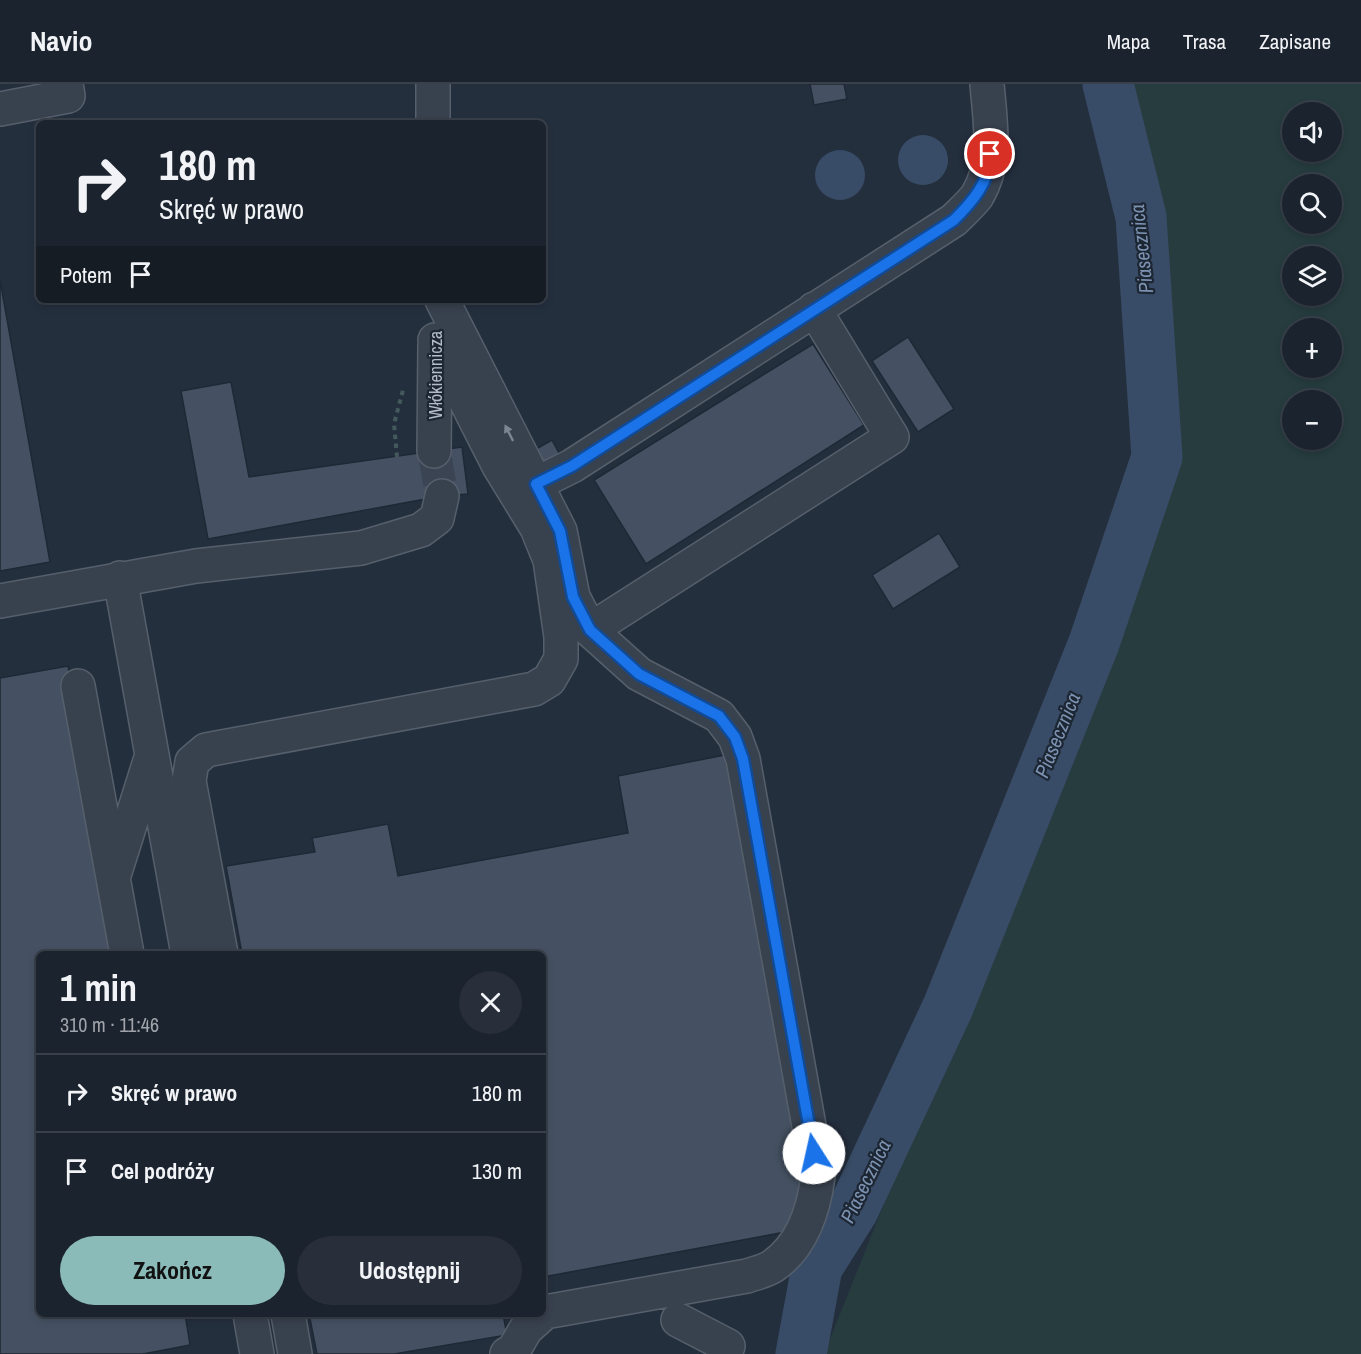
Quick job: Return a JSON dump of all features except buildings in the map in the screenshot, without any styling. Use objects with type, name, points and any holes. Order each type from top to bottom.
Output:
[{"type":"street","points":[[0,109],[68,96],[66,84]]},
{"type":"street","points":[[433,84],[433,120]]},
{"type":"street","points":[[525,490],[572,466],[954,220],[976,197],[990,169],[991,140],[987,84]]},
{"type":"street","name":"Włókiennicza","points":[[434,451],[435,303]]},
{"type":"street","points":[[220,951],[189,781],[192,762],[206,750],[534,689],[549,680],[561,659],[561,637],[550,560],[525,490],[443,303]]},
{"type":"street","points":[[590,630],[892,437],[814,309]]},
{"type":"street","points":[[435,340],[525,490],[560,531],[573,597],[590,630],[639,674],[719,716],[735,737],[743,759],[818,1176],[815,1201],[794,1248],[772,1267],[747,1276],[546,1312]]},
{"type":"street","points":[[0,601],[196,566],[361,548],[421,530],[437,518],[442,496]]},
{"type":"street","points":[[120,578],[187,951]]},
{"type":"street","points":[[78,686],[125,951]]},
{"type":"street","points":[[113,879],[152,755]]},
{"type":"street","points":[[251,1317],[257,1354]]},
{"type":"street","points":[[289,1317],[295,1354]]},
{"type":"street","points":[[507,1354],[512,1353],[526,1329],[539,1317]]},
{"type":"street","points":[[678,1320],[728,1346],[723,1354]]},
{"type":"green space","points":[[1112,84],[1361,84],[1361,1354],[824,1354],[1091,687],[1163,459],[1146,219]]},
{"type":"water","points":[[928,135],[941,142],[947,150],[947,170],[941,178],[933,184],[918,185],[905,178],[899,170],[898,155],[905,142],[913,136]]},
{"type":"water","points":[[845,150],[858,157],[864,165],[864,185],[858,193],[850,199],[835,200],[822,193],[816,185],[815,170],[822,157],[830,151]]},
{"type":"waterway","name":"Piasecznica","points":[[801,1354],[817,1267],[853,1210],[948,1007],[1094,643],[1157,457],[1141,217],[1108,84]]},
{"type":"tunnel","points":[[434,451],[442,496]]},
{"type":"route","points":[[814,1153],[743,759],[735,737],[719,716],[639,674],[590,630],[573,597],[560,531],[536,484],[572,466],[954,220],[976,197],[990,169],[990,154]]}]
